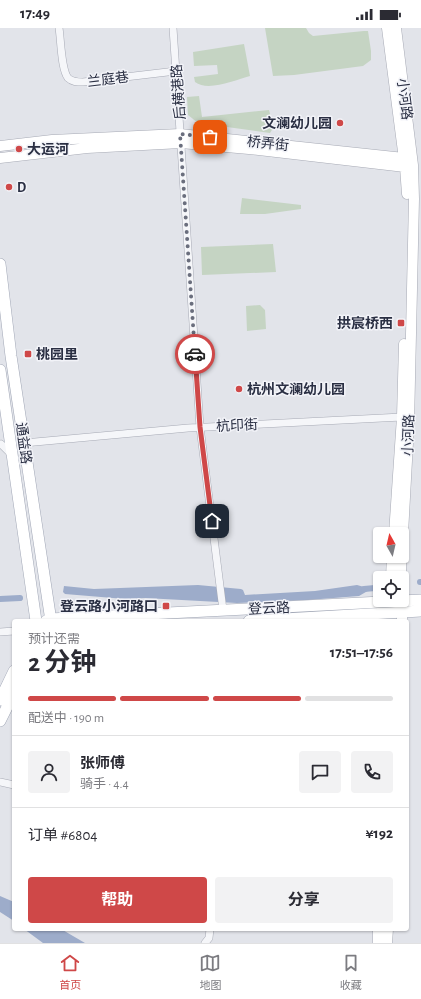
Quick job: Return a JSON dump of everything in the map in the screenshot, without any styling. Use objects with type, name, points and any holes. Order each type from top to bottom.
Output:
[{"type":"main road","name":"小河路","points":[[387,28],[411,164],[408,207],[402,418],[394,527]]},
{"type":"main road","name":"小河路","points":[[396,28],[411,164],[414,214],[409,424],[402,571]]},
{"type":"main road","name":"桥弄街","points":[[0,146],[52,140],[181,138],[411,164]]},
{"type":"main road","name":"桥弄街","points":[[0,158],[181,138]]},
{"type":"main road","name":"通益路","points":[[0,264],[11,356],[49,619]]},
{"type":"main road","name":"通益路","points":[[0,370],[36,619]]},
{"type":"main road","name":"登云路","points":[[409,601],[421,600]]},
{"type":"main road","name":"登云路","points":[[61,619],[222,605],[373,601]]},
{"type":"main road","name":"登云路","points":[[320,619],[402,617],[421,611]]},
{"type":"main road","points":[[0,700],[12,675]]},
{"type":"main road","points":[[0,720],[12,697]]},
{"type":"main road","points":[[378,931],[378,943]]},
{"type":"main road","points":[[387,943],[388,931]]},
{"type":"street","name":"兰庭巷","points":[[60,28],[64,70],[68,78],[74,82],[176,71]]},
{"type":"street","name":"后横港路","points":[[173,28],[200,427],[222,605]]},
{"type":"street","name":"杭印街","points":[[24,442],[200,427],[402,418]]},
{"type":"street","points":[[9,433],[0,444],[12,456]]},
{"type":"street","points":[[0,632],[12,631]]},
{"type":"street","points":[[0,782],[12,785]]},
{"type":"street","points":[[205,943],[209,938],[210,931]]},
{"type":"green space","points":[[265,28],[306,28],[313,36],[368,31],[371,60],[363,66],[294,75],[273,76]]},
{"type":"green space","points":[[244,44],[250,76],[214,86],[200,85],[195,82],[194,77],[218,74],[217,65],[194,66],[193,52]]},
{"type":"green space","points":[[199,96],[202,117],[269,110],[273,128],[270,133],[198,123],[188,115],[187,97]]},
{"type":"green space","points":[[242,198],[301,205],[301,209],[265,214],[240,214]]},
{"type":"green space","points":[[273,244],[276,272],[202,275],[201,247]]},
{"type":"green space","points":[[260,305],[265,310],[266,329],[247,331],[246,306]]},
{"type":"water","points":[[198,585],[241,589],[245,595],[315,591],[357,585],[371,589],[359,596],[237,603],[145,598],[125,599],[65,594],[63,592],[64,586],[94,589]]},
{"type":"water","points":[[0,896],[12,901],[12,920],[0,912]]},
{"type":"water","points":[[27,931],[64,931],[85,943],[43,943]]},
{"type":"waterway","points":[[364,589],[373,588]]},
{"type":"waterway","points":[[0,599],[20,598]]},
{"type":"way so far","points":[[195,354],[180,134],[210,137]]},
{"type":"place","name":"文澜幼儿园","points":[[340,123]]},
{"type":"place","name":"大运河","points":[[19,149]]},
{"type":"place","name":"D","points":[[9,187]]},
{"type":"place","name":"拱宸桥西","points":[[401,323]]},
{"type":"place","name":"桃园里","points":[[28,354]]},
{"type":"place","name":"杭州文澜幼儿园","points":[[239,389]]},
{"type":"place","name":"登云路小河路口","points":[[166,606]]},
{"type":"route","points":[[195,354],[200,427],[212,521]]}]
